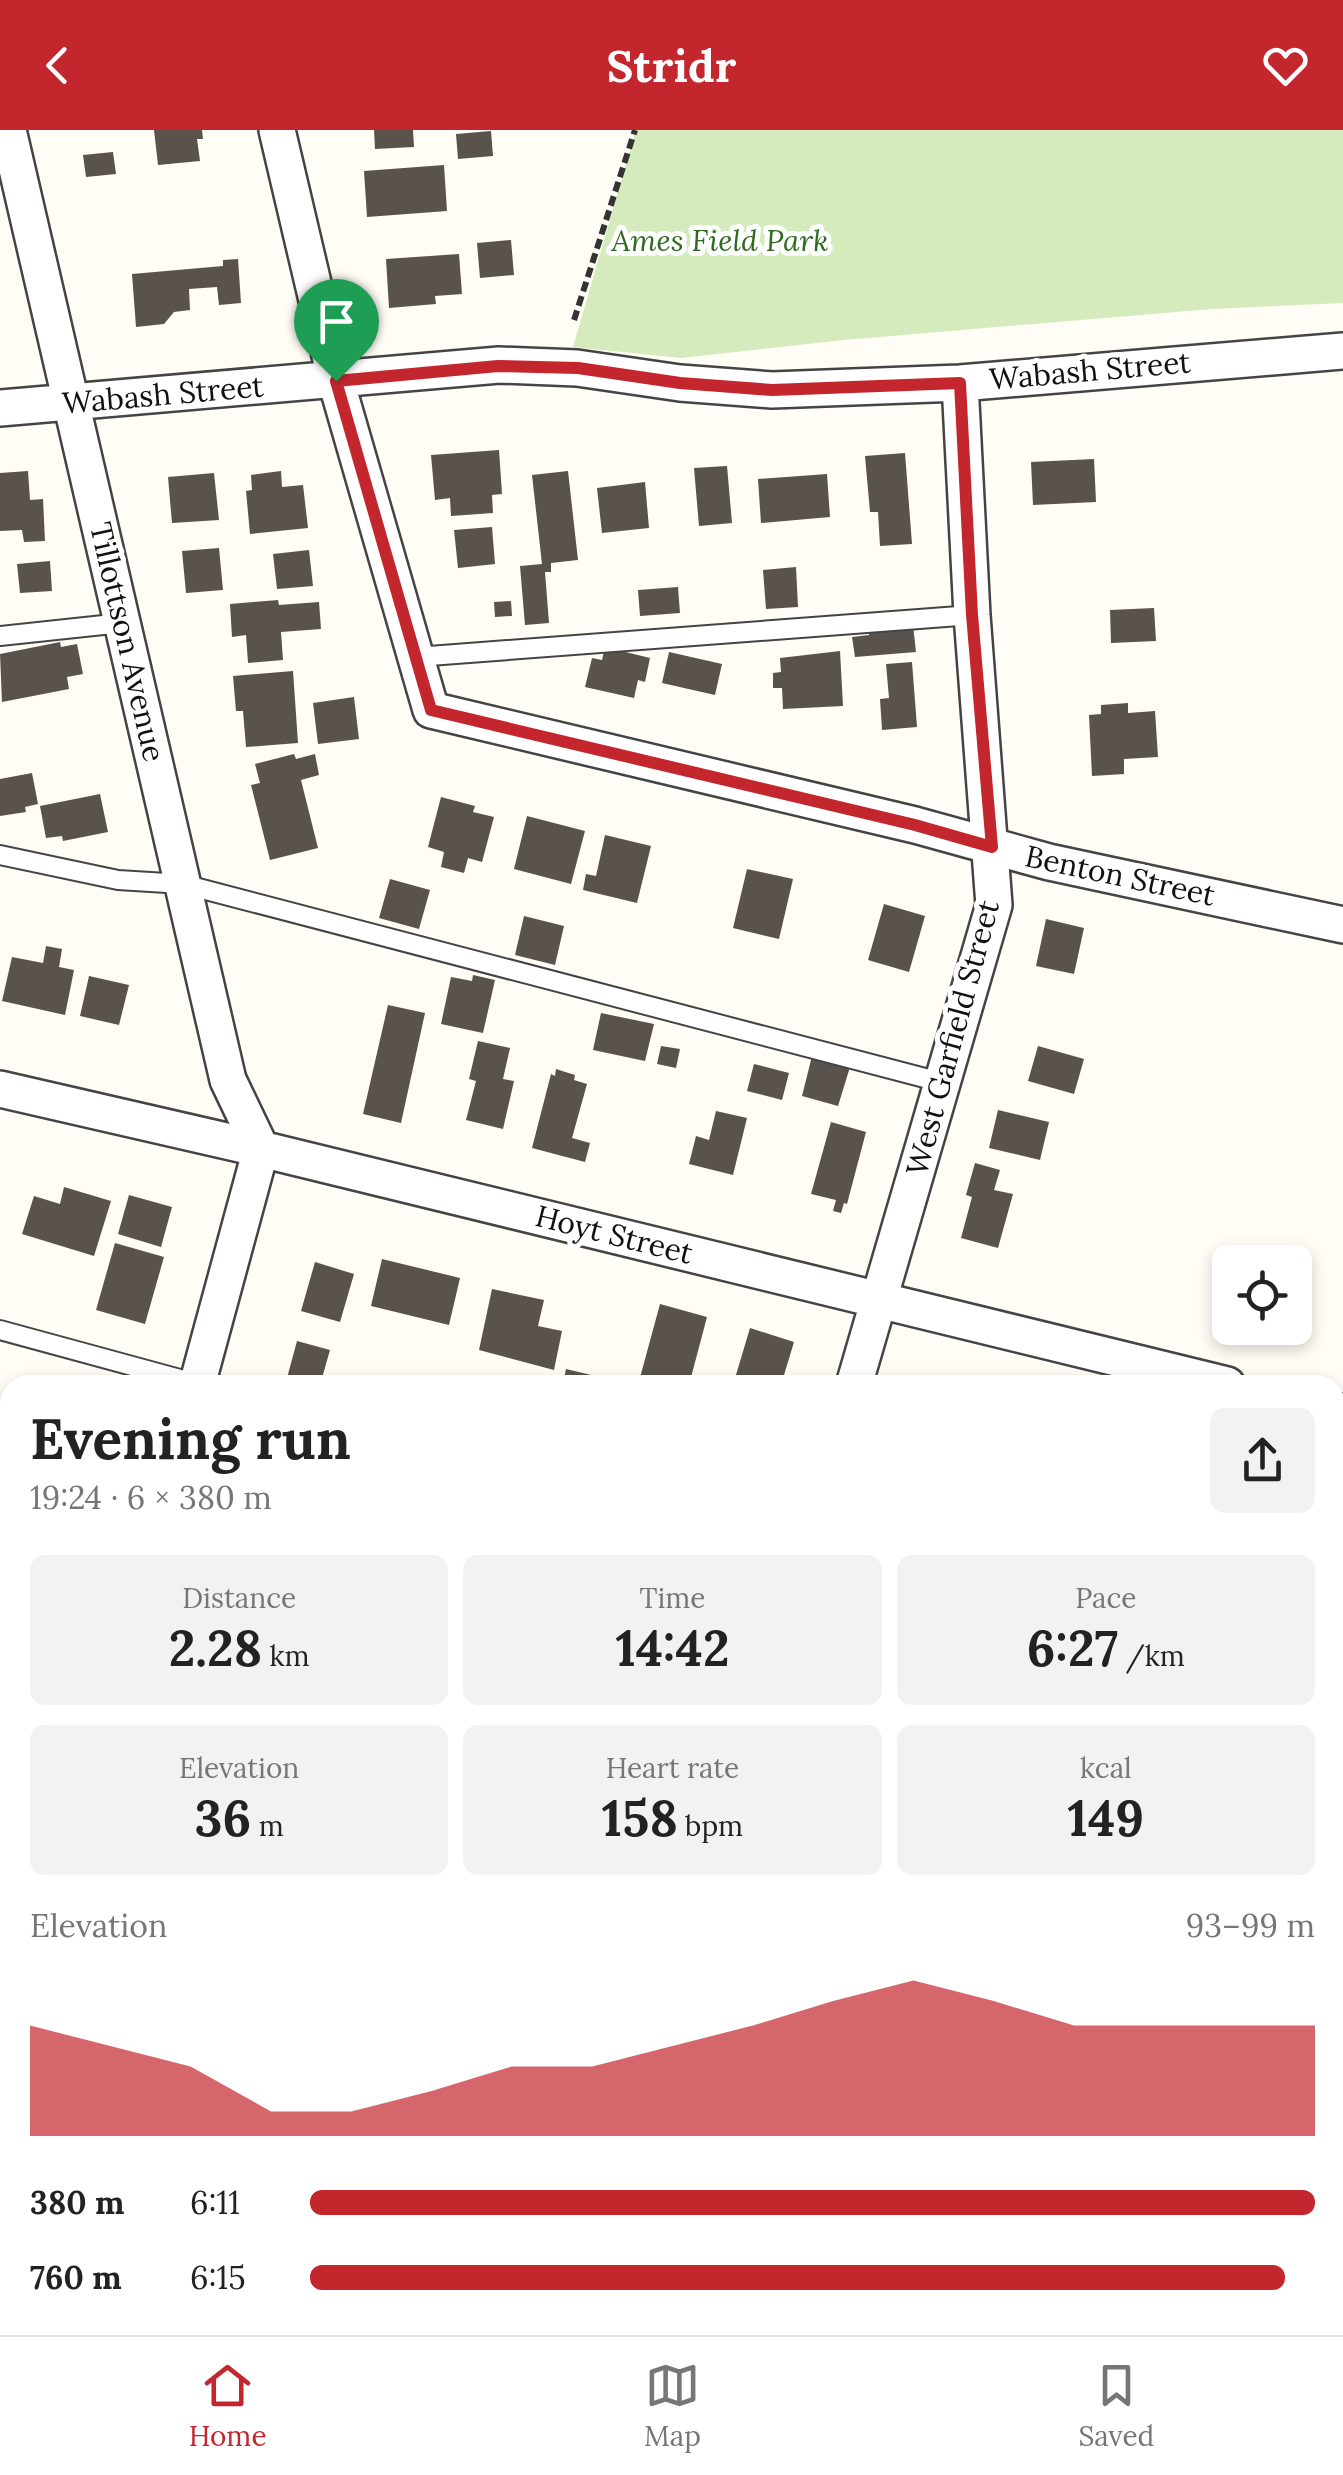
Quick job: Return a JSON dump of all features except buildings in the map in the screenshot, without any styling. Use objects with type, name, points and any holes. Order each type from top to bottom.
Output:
[{"type":"street","name":"Tillottson Avenue","points":[[8,130],[9,175],[72,402],[228,1080],[261,1149]]},
{"type":"street","points":[[277,130],[336,381],[416,657]]},
{"type":"street","name":"Wabash Street","points":[[0,408],[498,366],[578,368],[680,383],[772,390],[960,383],[1343,351]]},
{"type":"street","name":"West Garfield Street","points":[[857,1375],[994,906],[972,615],[960,383]]},
{"type":"street","name":"Benton Street","points":[[416,657],[431,710],[915,825],[992,847],[1343,926]]},
{"type":"street","name":"Hoyt Street","points":[[0,1090],[261,1149],[1186,1375]]},
{"type":"street","points":[[202,1375],[261,1149]]},
{"type":"lane","points":[[416,657],[972,615]]},
{"type":"lane","points":[[0,636],[122,622]]},
{"type":"lane","points":[[0,855],[118,880],[183,884],[945,1083]]},
{"type":"lane","points":[[0,1330],[163,1375]]},
{"type":"path","points":[[574,320],[634,130]]},
{"type":"green space","name":"Ames Field Park","points":[[636,130],[1343,130],[1343,303],[1212,309],[681,358],[573,347]]},
{"type":"route","points":[[498,366],[578,368],[680,383],[772,390],[960,383],[972,615],[992,847],[915,825],[431,710],[336,381],[498,366]]}]
